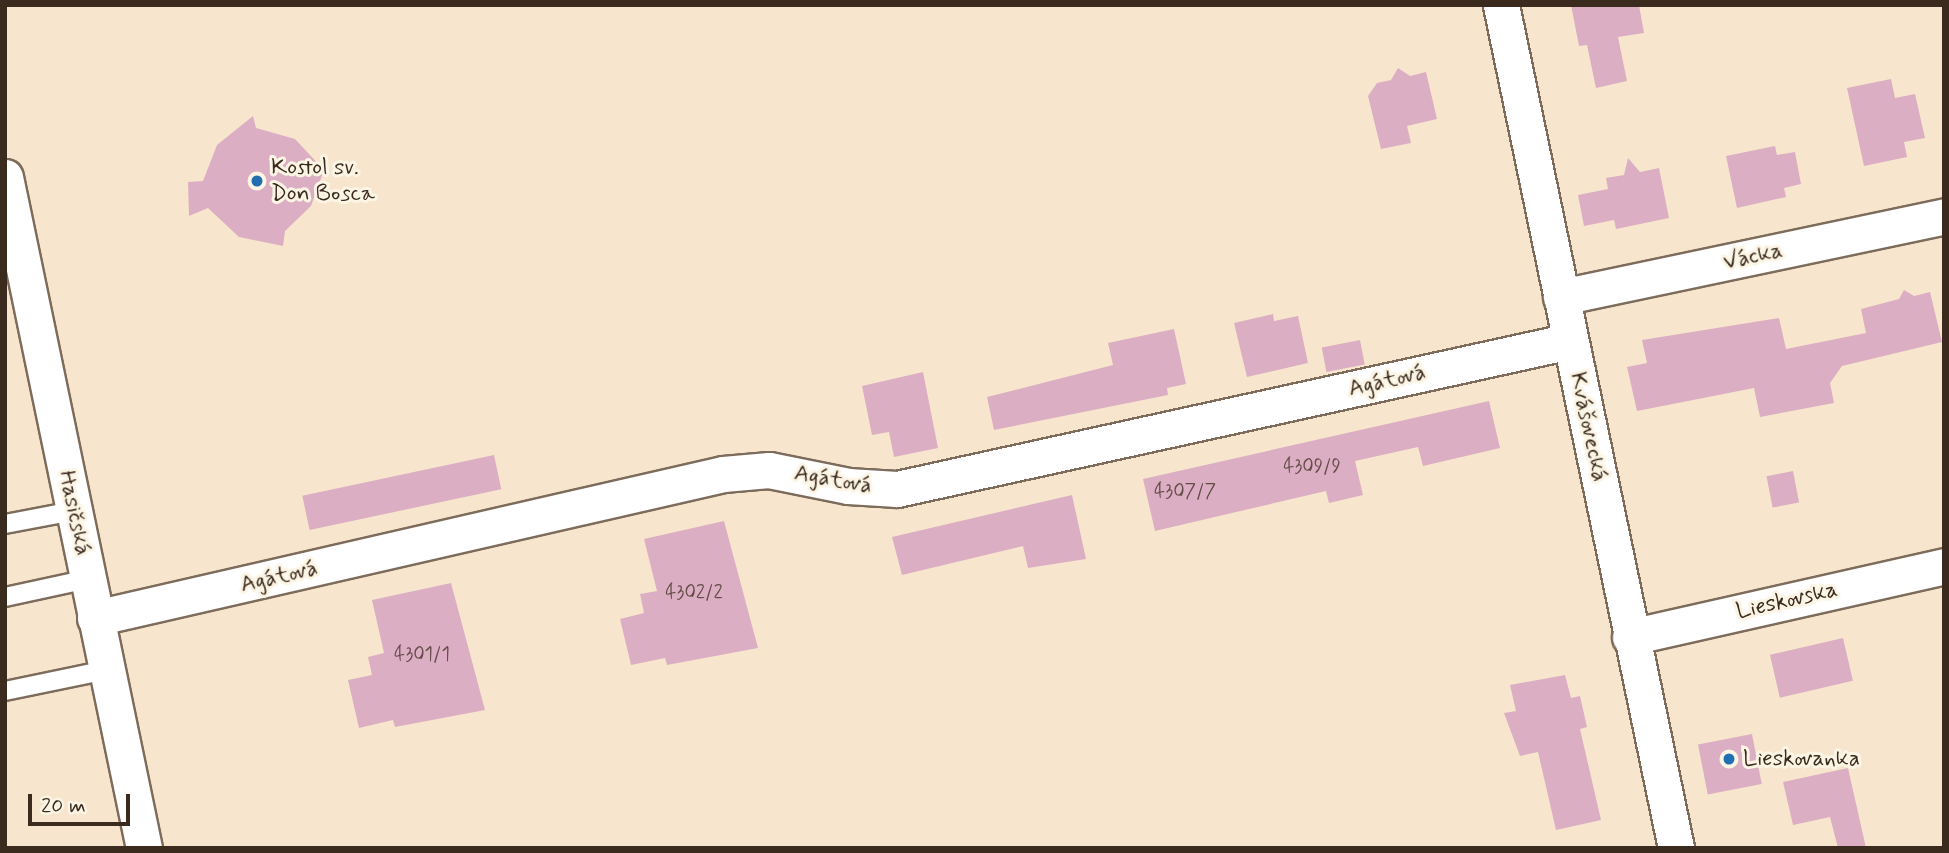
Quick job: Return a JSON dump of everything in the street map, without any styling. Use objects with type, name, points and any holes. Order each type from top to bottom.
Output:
[{"type":"street","name":"Kvášovecká","points":[[1501,5],[1630,637],[1676,848]]},
{"type":"street","name":"Hasičská","points":[[5,177],[16,289],[73,511],[144,848]]},
{"type":"street","name":"Vácka","points":[[1561,298],[1944,216]]},
{"type":"street","name":"Agátová","points":[[96,618],[723,474],[769,470],[848,486],[897,489],[1570,341]]},
{"type":"street","name":"Lieskovska","points":[[1630,637],[1944,566]]},
{"type":"lane","points":[[5,524],[73,511]]},
{"type":"lane","points":[[5,597],[88,579]]},
{"type":"lane","points":[[5,691],[106,670]]},
{"type":"building","points":[[1571,5],[1639,5],[1644,33],[1618,37],[1627,81],[1596,88],[1587,45],[1579,46]]},
{"type":"building","points":[[1398,68],[1410,76],[1426,72],[1437,119],[1407,126],[1411,143],[1381,149],[1368,96],[1377,83],[1391,80]]},
{"type":"building","points":[[1891,79],[1895,98],[1915,94],[1925,138],[1904,142],[1907,157],[1864,166],[1847,88]]},
{"type":"building","name":"Kostol sv. Don Bosca","points":[[253,116],[256,128],[295,139],[324,170],[311,206],[285,231],[283,246],[239,237],[208,208],[189,216],[188,182],[203,181],[217,145]]},
{"type":"building","points":[[1775,146],[1777,155],[1795,152],[1801,184],[1784,188],[1786,197],[1737,208],[1726,156]]},
{"type":"building","points":[[1628,158],[1640,172],[1659,168],[1669,218],[1616,229],[1614,220],[1584,226],[1578,195],[1608,189],[1606,178],[1624,175]]},
{"type":"building","points":[[1904,290],[1914,296],[1930,292],[1942,342],[1842,366],[1830,383],[1834,403],[1760,417],[1754,388],[1637,411],[1627,367],[1647,363],[1642,340],[1779,318],[1786,349],[1866,333],[1861,309],[1899,299]]},
{"type":"building","points":[[1273,314],[1274,321],[1298,316],[1308,363],[1247,377],[1234,323]]},
{"type":"building","points":[[1174,329],[1186,384],[1167,388],[1168,395],[994,430],[987,397],[1113,365],[1108,343]]},
{"type":"building","points":[[1360,340],[1365,365],[1326,372],[1322,347]]},
{"type":"building","points":[[923,372],[938,448],[894,457],[889,432],[872,435],[862,386]]},
{"type":"building","points":[[1489,401],[1500,448],[1423,466],[1418,447],[1355,461],[1363,495],[1329,503],[1326,491],[1155,531],[1143,479]]},
{"type":"building","points":[[494,455],[501,489],[310,530],[302,496]]},
{"type":"building","points":[[1793,471],[1799,502],[1773,508],[1766,476]]},
{"type":"building","points":[[1072,495],[1086,559],[1028,568],[1023,546],[902,575],[892,537]]},
{"type":"building","points":[[724,521],[758,648],[667,665],[665,658],[631,665],[620,619],[644,613],[640,594],[657,591],[644,539]]},
{"type":"building","points":[[451,583],[485,710],[395,727],[393,720],[359,728],[348,680],[372,675],[368,657],[384,653],[372,600]]},
{"type":"building","points":[[1843,638],[1853,681],[1780,698],[1770,655]]},
{"type":"building","points":[[1565,675],[1571,698],[1580,696],[1587,727],[1580,729],[1601,820],[1556,830],[1538,752],[1520,756],[1504,713],[1516,711],[1510,685]]},
{"type":"building","name":"Lieskovanka","points":[[1752,734],[1762,784],[1708,795],[1698,744]]},
{"type":"building","points":[[1848,768],[1866,848],[1838,848],[1830,817],[1793,825],[1783,782]]},
{"type":"place","name":"Kostol sv. Don Bosca","points":[[257,181]]},
{"type":"place","name":"Lieskovanka","points":[[1729,759]]}]
